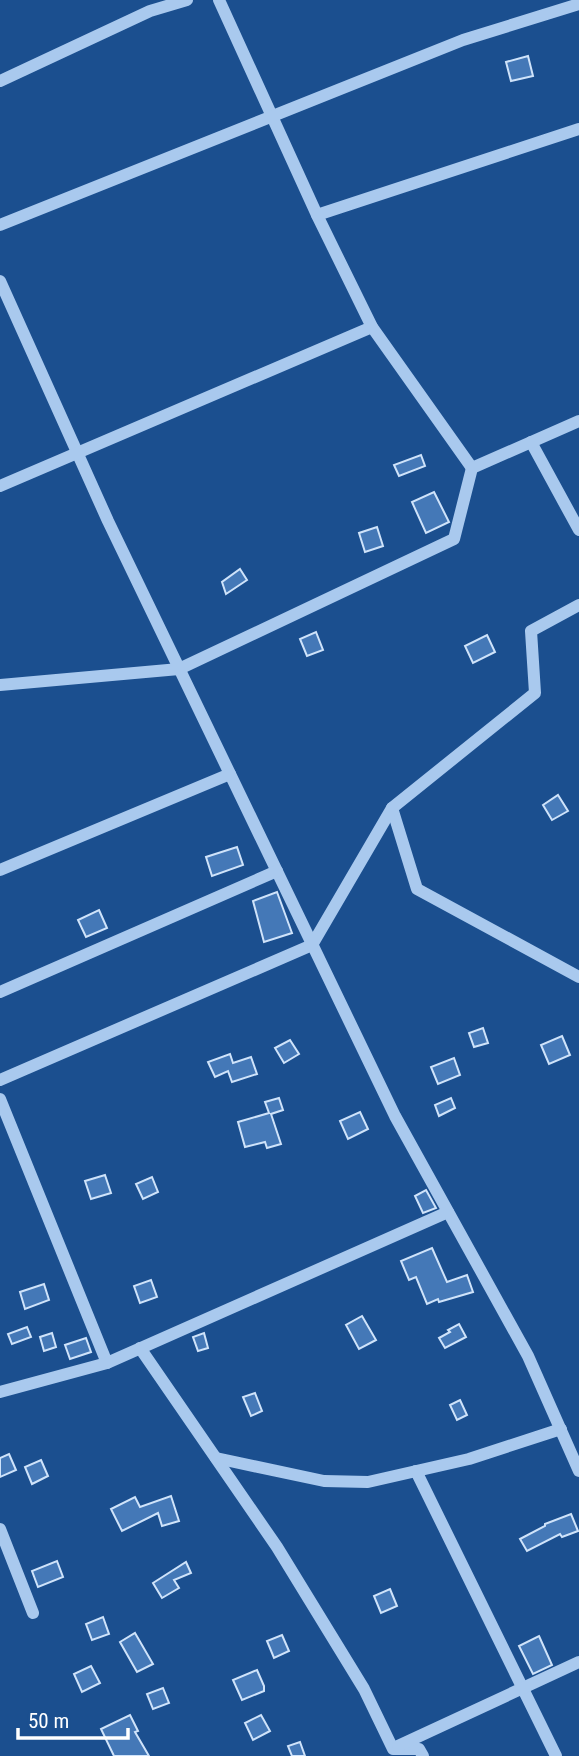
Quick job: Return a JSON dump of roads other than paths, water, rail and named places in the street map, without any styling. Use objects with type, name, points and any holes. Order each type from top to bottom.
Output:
[{"type":"street","points":[[0,81],[150,11],[187,0]]},
{"type":"street","points":[[0,685],[179,669],[454,539],[472,468],[372,327],[317,215],[219,0]]},
{"type":"street","points":[[0,225],[463,40],[579,4]]},
{"type":"street","points":[[317,215],[579,129]]},
{"type":"street","points":[[0,281],[108,521],[395,1116],[528,1356],[579,1471]]},
{"type":"street","points":[[0,486],[372,327]]},
{"type":"street","points":[[472,468],[579,421]]},
{"type":"street","points":[[531,442],[579,530]]},
{"type":"street","points":[[0,1080],[312,945],[392,808],[535,693],[531,631],[579,605]]},
{"type":"street","points":[[0,870],[230,774]]},
{"type":"street","points":[[392,808],[417,889],[579,977]]},
{"type":"street","points":[[0,992],[276,871]]},
{"type":"street","points":[[0,1099],[107,1363]]},
{"type":"street","points":[[0,1392],[107,1363],[448,1212]]},
{"type":"street","points":[[140,1348],[277,1548],[364,1689],[393,1749]]},
{"type":"street","points":[[216,1458],[324,1481],[368,1482],[469,1459],[561,1429]]},
{"type":"street","points":[[416,1471],[556,1756]]},
{"type":"street","points":[[0,1529],[33,1613]]},
{"type":"street","points":[[393,1749],[579,1662]]},
{"type":"street","points":[[393,1749],[421,1752]]},
{"type":"street","points":[[405,1756],[421,1752]]}]
